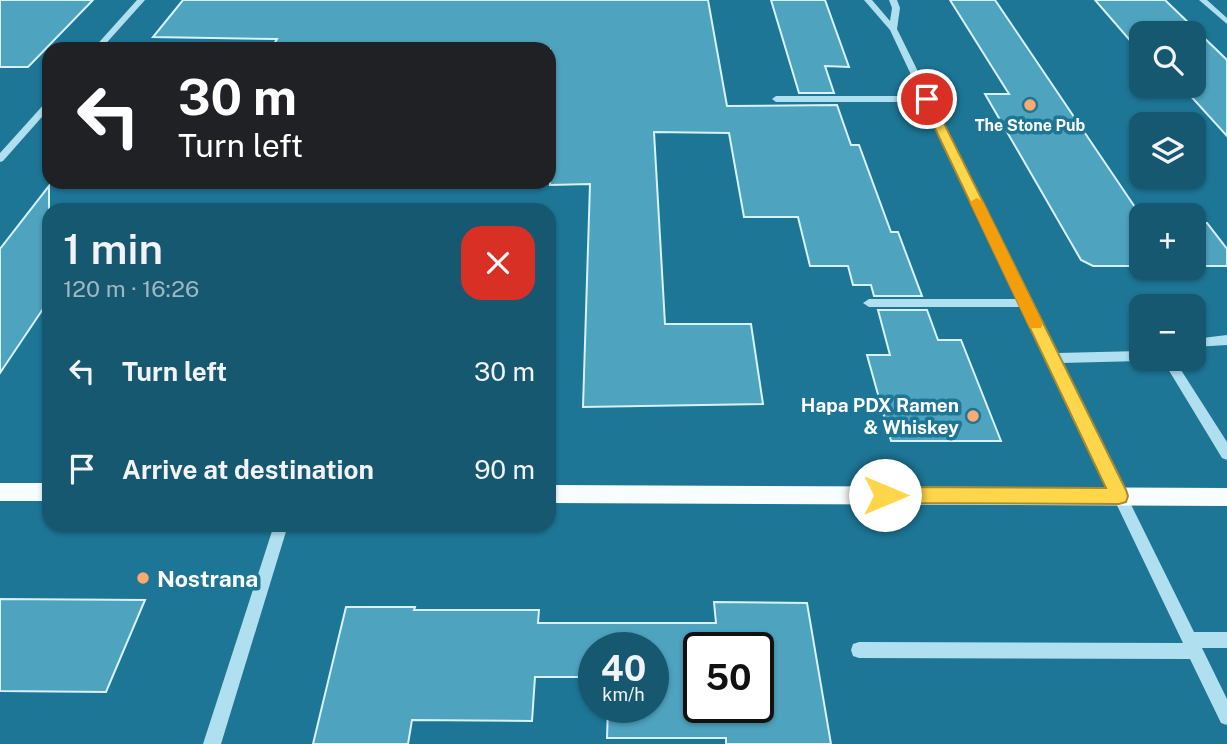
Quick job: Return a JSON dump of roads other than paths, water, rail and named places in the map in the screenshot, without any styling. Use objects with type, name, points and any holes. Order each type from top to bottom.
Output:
[{"type":"main road","points":[[0,492],[42,492]]},
{"type":"main road","points":[[556,494],[1227,497]]},
{"type":"street","points":[[103,42],[141,0]]},
{"type":"street","points":[[869,0],[893,29],[1227,717]]},
{"type":"street","points":[[893,0],[896,8],[893,29]]},
{"type":"street","points":[[1203,0],[1227,22]]},
{"type":"street","points":[[776,99],[927,99]]},
{"type":"street","points":[[0,159],[42,112]]},
{"type":"street","points":[[869,303],[1026,303]]},
{"type":"street","points":[[1206,342],[1227,341]]},
{"type":"street","points":[[1052,358],[1129,356]]},
{"type":"street","points":[[1175,371],[1227,454]]},
{"type":"street","points":[[212,744],[279,532]]},
{"type":"street","points":[[859,650],[1192,646],[1227,640]]},
{"type":"place","name":"The Stone Pub","points":[[1030,105]]},
{"type":"place","name":"Hapa PDX Ramen & Whiskey","points":[[973,416]]},
{"type":"place","name":"Nostrana","points":[[143,578]]}]
